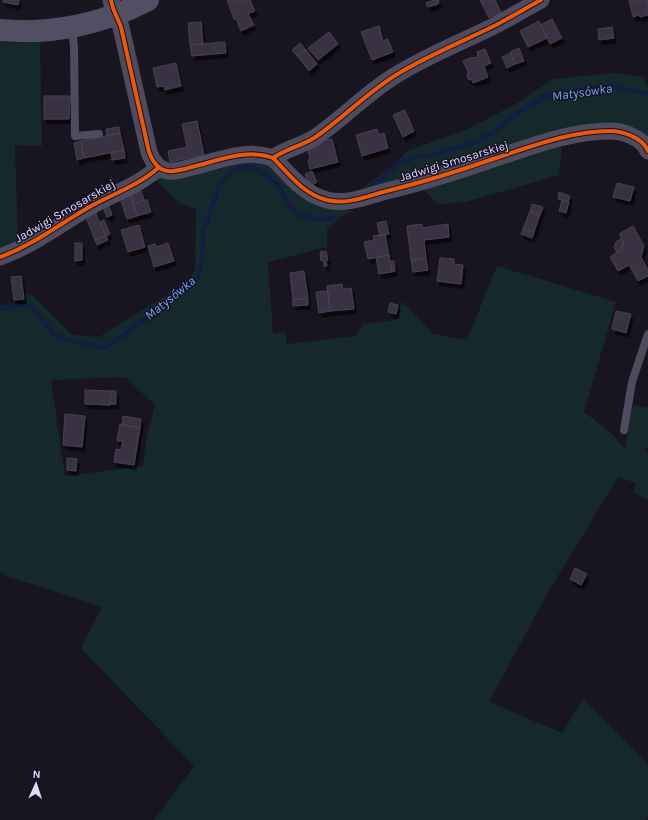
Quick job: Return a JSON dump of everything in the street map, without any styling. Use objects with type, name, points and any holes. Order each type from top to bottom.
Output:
[{"type":"street","points":[[0,30],[28,32],[72,27],[86,24],[113,7],[148,0]]},
{"type":"street","points":[[113,7],[121,28],[149,152],[152,160],[159,167],[167,171],[256,153],[273,158],[282,151],[312,139],[329,127],[373,90],[400,72],[497,24],[541,0]]},
{"type":"street","name":"Jadwigi Smosarskiej","points":[[273,158],[306,191],[316,197],[328,201],[342,201],[357,199],[430,180],[538,144],[592,132],[624,132],[638,139],[648,151]]},
{"type":"street","name":"Jadwigi Smosarskiej","points":[[0,257],[25,246],[92,205],[150,175],[159,167]]},
{"type":"lane","points":[[72,27],[74,47],[75,136],[100,134]]},
{"type":"lane","points":[[624,430],[632,382],[648,334]]},
{"type":"green space","points":[[0,41],[12,43],[40,42],[42,146],[15,145],[18,243],[0,250]]},
{"type":"green space","points":[[614,73],[644,77],[647,87],[648,86],[648,144],[621,128],[358,192],[396,163],[407,151],[468,129],[519,102],[553,79]]},
{"type":"green space","points":[[562,147],[559,175],[465,202],[438,204],[422,188],[509,159]]},
{"type":"green space","points":[[264,160],[333,207],[353,211],[342,216],[327,229],[327,247],[268,262],[273,333],[285,332],[287,344],[355,336],[363,324],[397,320],[402,301],[433,334],[467,340],[497,266],[616,302],[584,412],[610,432],[625,449],[633,405],[648,408],[648,445],[645,451],[648,452],[648,500],[634,492],[636,483],[618,477],[547,594],[489,702],[562,733],[583,699],[648,764],[648,816],[645,820],[154,820],[194,766],[81,648],[102,607],[7,577],[0,571],[0,305],[25,304],[24,293],[32,295],[72,335],[99,337],[189,281],[195,270],[196,209],[179,203],[155,179],[167,175]],"holes":[[[125,377],[155,405],[146,440],[143,466],[65,476],[51,380]]]},
{"type":"building","points":[[3,0],[19,0],[18,5],[3,2]]},
{"type":"building","points":[[227,0],[250,0],[255,11],[248,14],[254,25],[241,31],[236,19],[234,19]]},
{"type":"building","points":[[439,0],[438,4],[429,7],[427,6],[426,3]]},
{"type":"building","points":[[480,0],[495,0],[501,12],[489,18]]},
{"type":"building","points":[[629,0],[648,0],[648,15],[633,17]]},
{"type":"building","points":[[552,19],[562,38],[550,44],[541,25]]},
{"type":"building","points":[[539,21],[547,38],[528,47],[520,31]]},
{"type":"building","points":[[201,22],[203,44],[190,45],[188,23]]},
{"type":"building","points":[[379,26],[383,41],[388,39],[393,52],[372,60],[361,32]]},
{"type":"building","points":[[612,27],[614,38],[599,40],[598,29]]},
{"type":"building","points":[[329,32],[338,44],[318,60],[308,48]]},
{"type":"building","points":[[225,42],[226,53],[192,56],[190,45]]},
{"type":"building","points":[[300,43],[306,50],[297,56],[292,50]]},
{"type":"building","points":[[519,48],[524,61],[515,64],[510,52]]},
{"type":"building","points":[[485,49],[491,63],[484,66],[488,77],[473,83],[472,80],[468,79],[468,72],[463,61],[473,57],[475,58],[478,56],[477,52]]},
{"type":"building","points":[[306,50],[317,64],[309,71],[297,56]]},
{"type":"building","points":[[511,53],[515,64],[507,68],[502,57]]},
{"type":"building","points":[[176,63],[181,86],[165,90],[164,86],[157,87],[153,68]]},
{"type":"building","points":[[44,96],[70,96],[69,119],[44,119]]},
{"type":"building","points":[[405,110],[414,131],[403,137],[393,115]]},
{"type":"building","points":[[197,121],[204,155],[170,162],[168,151],[187,147],[182,124]]},
{"type":"building","points":[[119,127],[120,133],[107,136],[106,129]]},
{"type":"building","points":[[377,129],[379,135],[384,133],[388,148],[362,156],[356,135]]},
{"type":"building","points":[[120,133],[124,150],[84,158],[81,141]]},
{"type":"building","points":[[332,139],[338,162],[310,169],[308,150],[316,148],[315,145],[321,144],[320,141]]},
{"type":"building","points":[[81,141],[84,158],[77,160],[74,143]]},
{"type":"building","points":[[124,150],[125,158],[112,160],[111,152]]},
{"type":"building","points":[[312,171],[317,182],[310,186],[305,174]]},
{"type":"building","points":[[617,183],[634,187],[630,201],[613,197]]},
{"type":"building","points":[[141,191],[144,200],[133,204],[130,194]]},
{"type":"building","points":[[559,192],[570,196],[568,202],[558,199]]},
{"type":"building","points":[[131,195],[137,216],[127,219],[120,198]]},
{"type":"building","points":[[147,200],[151,212],[137,216],[133,204]]},
{"type":"building","points":[[562,200],[569,202],[566,213],[559,211]]},
{"type":"building","points":[[108,203],[112,215],[107,217],[102,205]]},
{"type":"building","points":[[532,204],[543,207],[540,215],[530,211]]},
{"type":"building","points":[[95,211],[105,236],[95,240],[85,215]]},
{"type":"building","points":[[530,211],[540,215],[534,232],[523,229]]},
{"type":"building","points":[[104,220],[110,234],[106,236],[100,222]]},
{"type":"building","points":[[386,221],[389,234],[380,236],[377,223]]},
{"type":"building","points":[[422,224],[422,228],[448,224],[449,237],[424,240],[426,258],[411,260],[407,226]]},
{"type":"building","points":[[139,225],[145,247],[128,252],[121,230]]},
{"type":"building","points":[[633,226],[644,246],[641,257],[648,270],[648,276],[638,281],[629,265],[618,271],[610,257],[621,250],[624,243],[619,234]]},
{"type":"building","points":[[523,229],[534,232],[532,238],[521,234]]},
{"type":"building","points":[[385,234],[389,255],[368,259],[364,242],[374,240],[373,236]]},
{"type":"building","points":[[106,236],[108,240],[97,245],[95,240]]},
{"type":"building","points":[[621,239],[624,243],[621,250],[617,253],[614,247],[616,242]]},
{"type":"building","points":[[75,243],[82,243],[82,260],[75,261]]},
{"type":"building","points":[[168,243],[174,261],[154,267],[148,246],[155,244],[156,247]]},
{"type":"building","points":[[326,251],[328,260],[326,260],[327,266],[324,266],[323,260],[321,261],[320,252]]},
{"type":"building","points":[[389,255],[392,272],[379,274],[376,257]]},
{"type":"building","points":[[426,258],[428,270],[413,272],[411,260]]},
{"type":"building","points":[[440,258],[454,259],[454,264],[463,265],[461,284],[437,281]]},
{"type":"building","points":[[390,261],[394,261],[395,271],[392,272]]},
{"type":"building","points":[[304,271],[308,298],[293,300],[290,273]]},
{"type":"building","points":[[21,276],[24,299],[14,300],[11,277]]},
{"type":"building","points":[[342,284],[343,289],[351,288],[354,309],[330,311],[327,286]]},
{"type":"building","points":[[328,291],[330,311],[319,313],[316,292]]},
{"type":"building","points":[[308,299],[308,305],[293,306],[293,300]]},
{"type":"building","points":[[390,303],[398,305],[396,314],[388,312]]},
{"type":"building","points":[[616,311],[631,314],[626,333],[612,329]]},
{"type":"building","points":[[85,390],[111,391],[110,405],[85,404]]},
{"type":"building","points":[[111,391],[116,391],[116,404],[110,404]]},
{"type":"building","points":[[65,414],[85,416],[82,447],[63,445]]},
{"type":"building","points":[[123,416],[141,419],[140,428],[122,425]]},
{"type":"building","points":[[120,424],[140,428],[134,465],[114,462],[116,449],[121,450],[123,441],[117,441]]},
{"type":"building","points":[[67,458],[77,459],[76,471],[67,470]]},
{"type":"building","points":[[575,568],[587,574],[581,585],[570,579]]},
{"type":"waterway","name":"Matysówka","points":[[372,187],[399,163],[415,157],[429,156],[473,143],[495,132],[507,120],[544,97],[560,92],[613,86],[648,94]]},
{"type":"waterway","name":"Matysówka","points":[[0,308],[25,305],[31,306],[54,334],[63,339],[105,348],[198,278],[202,258],[203,232],[220,183],[232,171],[247,166],[259,170],[278,185],[289,204],[297,214],[319,220],[336,217]]},
{"type":"cycle path","points":[[111,0],[121,27],[149,152],[156,164],[164,170],[180,170],[232,156],[253,154],[263,155],[273,158],[297,183],[311,193],[327,200],[341,202],[362,198],[424,181],[536,145],[580,134],[610,131],[621,132],[642,142],[648,151]]},
{"type":"cycle path","points":[[273,158],[314,138],[378,87],[412,65],[496,25],[541,0]]},
{"type":"cycle path","points":[[0,257],[36,240],[93,205],[136,183],[159,167]]}]
